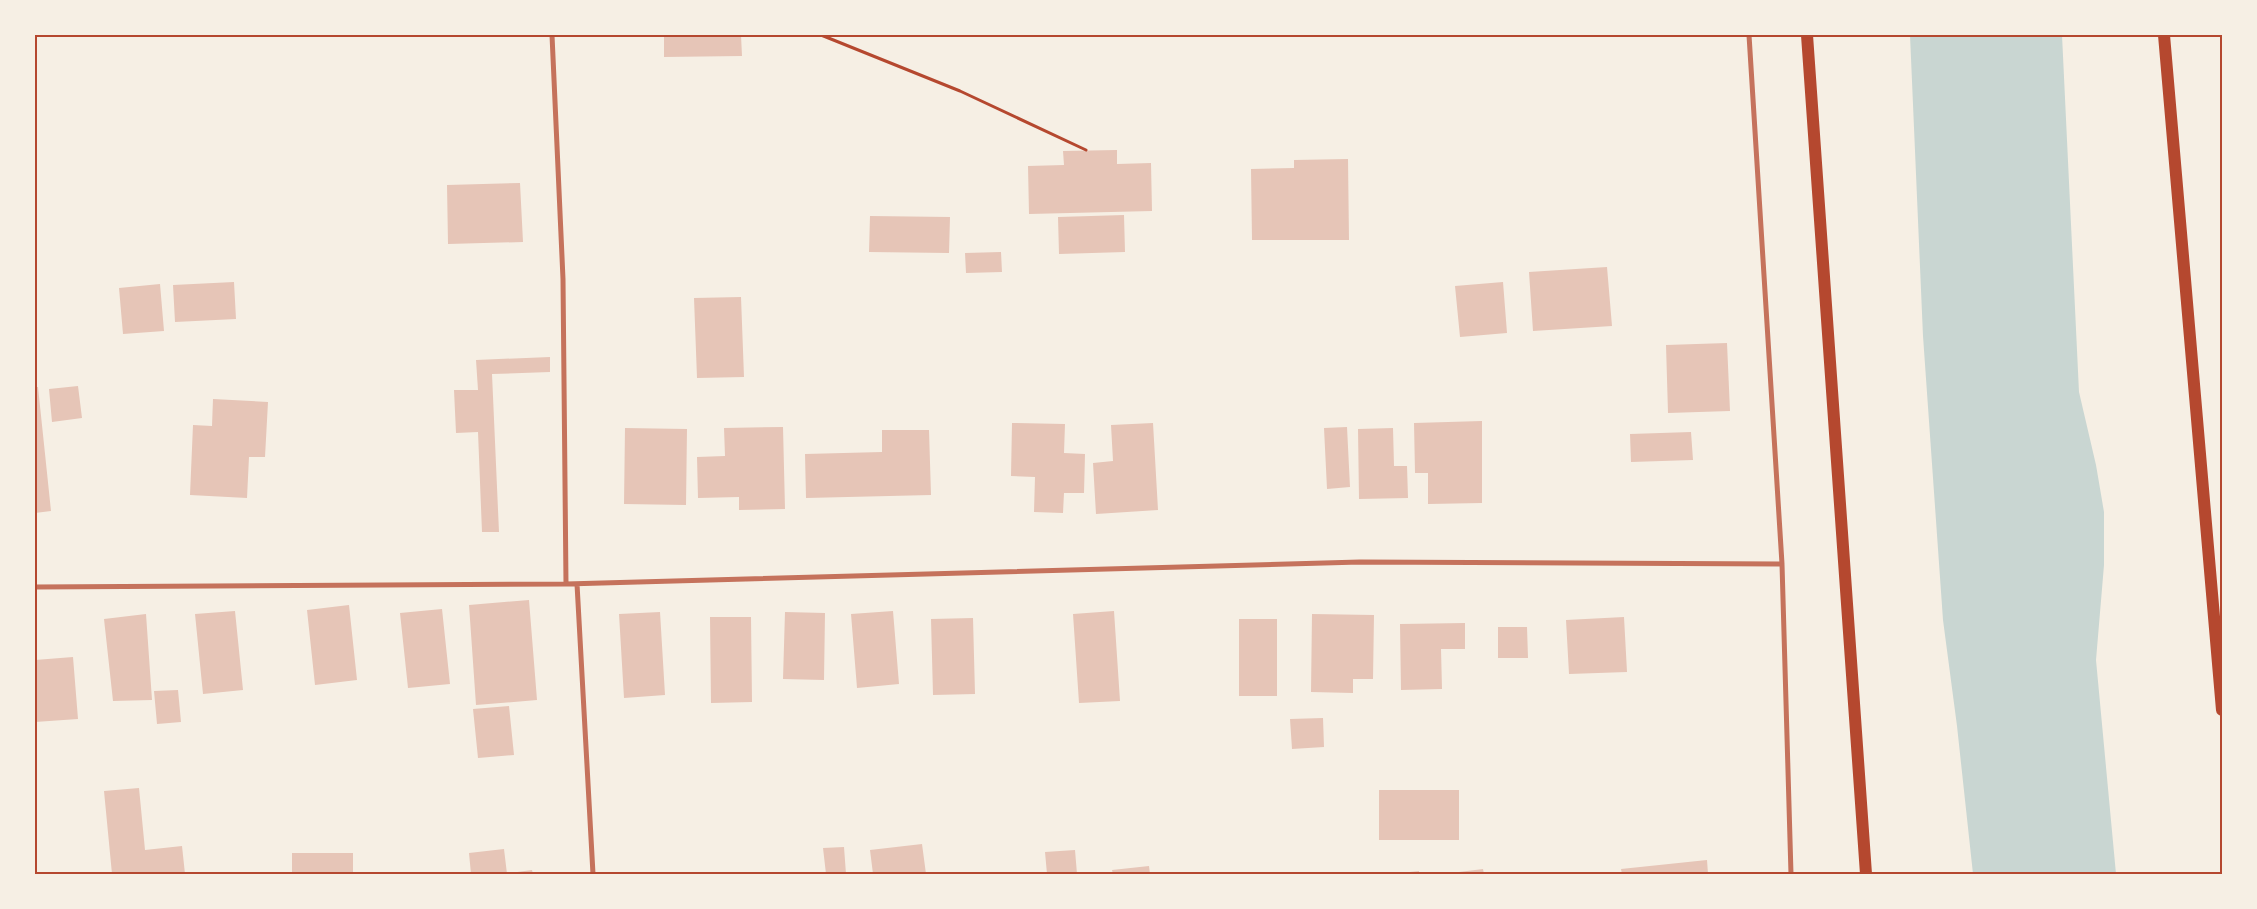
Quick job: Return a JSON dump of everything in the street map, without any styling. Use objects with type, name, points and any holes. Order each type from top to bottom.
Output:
[{"type":"main road","points":[[1807,35],[1866,874]]},
{"type":"main road","points":[[2164,35],[2222,710]]},
{"type":"street","points":[[552,35],[563,279],[566,584]]},
{"type":"street","points":[[1749,35],[1782,564],[1791,874]]},
{"type":"street","points":[[35,587],[577,584],[1360,562],[1782,564]]},
{"type":"street","points":[[577,584],[593,874]]},
{"type":"path","points":[[821,35],[960,90],[1086,150]]},
{"type":"shaded area","points":[[1910,35],[2062,35],[2079,392],[2096,465],[2104,512],[2104,565],[2096,660],[2116,874],[1973,874],[1943,620],[1923,336]]},
{"type":"building","points":[[664,35],[741,35],[742,56],[664,57]]},
{"type":"building","points":[[1117,150],[1117,164],[1151,163],[1152,211],[1029,214],[1028,166],[1064,165],[1063,151]]},
{"type":"building","points":[[1348,159],[1349,240],[1252,240],[1251,169],[1294,168],[1294,160]]},
{"type":"building","points":[[520,183],[523,242],[448,244],[447,185]]},
{"type":"building","points":[[1124,215],[1125,252],[1059,254],[1058,217]]},
{"type":"building","points":[[870,216],[950,217],[949,253],[869,252]]},
{"type":"building","points":[[1001,252],[1002,272],[966,273],[965,253]]},
{"type":"building","points":[[1607,267],[1612,326],[1533,331],[1529,272]]},
{"type":"building","points":[[234,282],[236,319],[175,322],[173,285]]},
{"type":"building","points":[[1503,282],[1507,333],[1460,337],[1455,286]]},
{"type":"building","points":[[160,284],[164,331],[123,334],[119,288]]},
{"type":"building","points":[[741,297],[744,377],[697,378],[694,298]]},
{"type":"building","points":[[1727,343],[1730,411],[1668,413],[1666,345]]},
{"type":"building","points":[[550,357],[550,372],[492,374],[499,532],[482,532],[478,432],[456,433],[454,390],[478,390],[476,360]]},
{"type":"building","points":[[78,386],[82,418],[52,422],[49,389]]},
{"type":"building","points":[[35,387],[38,387],[51,511],[35,513]]},
{"type":"building","points":[[213,399],[268,402],[265,457],[249,457],[247,498],[190,495],[193,425],[212,426]]},
{"type":"building","points":[[1482,421],[1482,503],[1428,504],[1428,473],[1415,473],[1414,423]]},
{"type":"building","points":[[1012,423],[1065,424],[1064,453],[1085,454],[1084,493],[1064,493],[1063,513],[1034,512],[1035,477],[1011,476]]},
{"type":"building","points":[[1153,423],[1158,510],[1096,514],[1093,463],[1113,461],[1111,425]]},
{"type":"building","points":[[783,427],[785,509],[739,510],[739,497],[698,498],[697,457],[725,456],[724,428]]},
{"type":"building","points":[[1347,427],[1350,487],[1327,489],[1324,428]]},
{"type":"building","points":[[625,428],[687,429],[686,505],[624,504]]},
{"type":"building","points":[[1393,428],[1394,466],[1407,466],[1408,498],[1359,499],[1358,429]]},
{"type":"building","points":[[882,430],[929,430],[931,495],[806,498],[805,454],[882,452]]},
{"type":"building","points":[[1691,432],[1693,460],[1631,462],[1630,434]]},
{"type":"building","points":[[529,600],[537,700],[476,705],[469,605]]},
{"type":"building","points":[[349,605],[357,680],[315,685],[307,610]]},
{"type":"building","points":[[442,609],[450,684],[408,688],[400,613]]},
{"type":"building","points":[[235,611],[243,690],[203,694],[195,614]]},
{"type":"building","points":[[893,611],[899,684],[857,688],[851,614]]},
{"type":"building","points":[[1114,611],[1120,701],[1079,703],[1073,614]]},
{"type":"building","points":[[660,612],[665,695],[624,698],[619,614]]},
{"type":"building","points":[[785,612],[825,613],[824,680],[783,679]]},
{"type":"building","points":[[146,614],[152,700],[113,701],[104,619]]},
{"type":"building","points":[[1312,614],[1374,615],[1373,679],[1353,679],[1353,693],[1311,692]]},
{"type":"building","points":[[710,617],[751,617],[752,702],[711,703]]},
{"type":"building","points":[[1624,617],[1627,672],[1569,674],[1566,620]]},
{"type":"building","points":[[973,618],[975,694],[933,695],[931,619]]},
{"type":"building","points":[[1239,619],[1277,619],[1277,696],[1239,696]]},
{"type":"building","points":[[1465,623],[1465,649],[1441,649],[1442,689],[1401,690],[1400,624]]},
{"type":"building","points":[[1498,627],[1527,627],[1528,658],[1498,658]]},
{"type":"building","points":[[73,657],[78,719],[35,722],[35,660]]},
{"type":"building","points":[[178,690],[181,722],[157,724],[154,691]]},
{"type":"building","points":[[509,706],[514,755],[478,758],[473,709]]},
{"type":"building","points":[[1323,718],[1324,747],[1292,749],[1290,719]]},
{"type":"building","points":[[139,788],[145,850],[182,846],[185,874],[112,874],[104,791]]},
{"type":"building","points":[[1379,790],[1459,790],[1459,840],[1379,840]]},
{"type":"building","points":[[922,844],[926,874],[873,874],[870,850]]},
{"type":"building","points":[[844,847],[846,874],[826,874],[823,848]]},
{"type":"building","points":[[504,849],[507,874],[471,874],[469,853]]},
{"type":"building","points":[[1075,850],[1077,874],[1047,874],[1045,852]]},
{"type":"building","points":[[292,853],[353,853],[353,874],[292,874]]},
{"type":"building","points":[[1707,860],[1708,874],[1622,874],[1621,869]]},
{"type":"building","points":[[1149,866],[1150,874],[1113,874],[1112,870]]},
{"type":"building","points":[[1483,869],[1484,874],[1459,874],[1459,872]]},
{"type":"building","points":[[532,870],[533,874],[510,874],[510,873]]},
{"type":"building","points":[[1419,871],[1419,874],[1400,874],[1400,873]]}]
